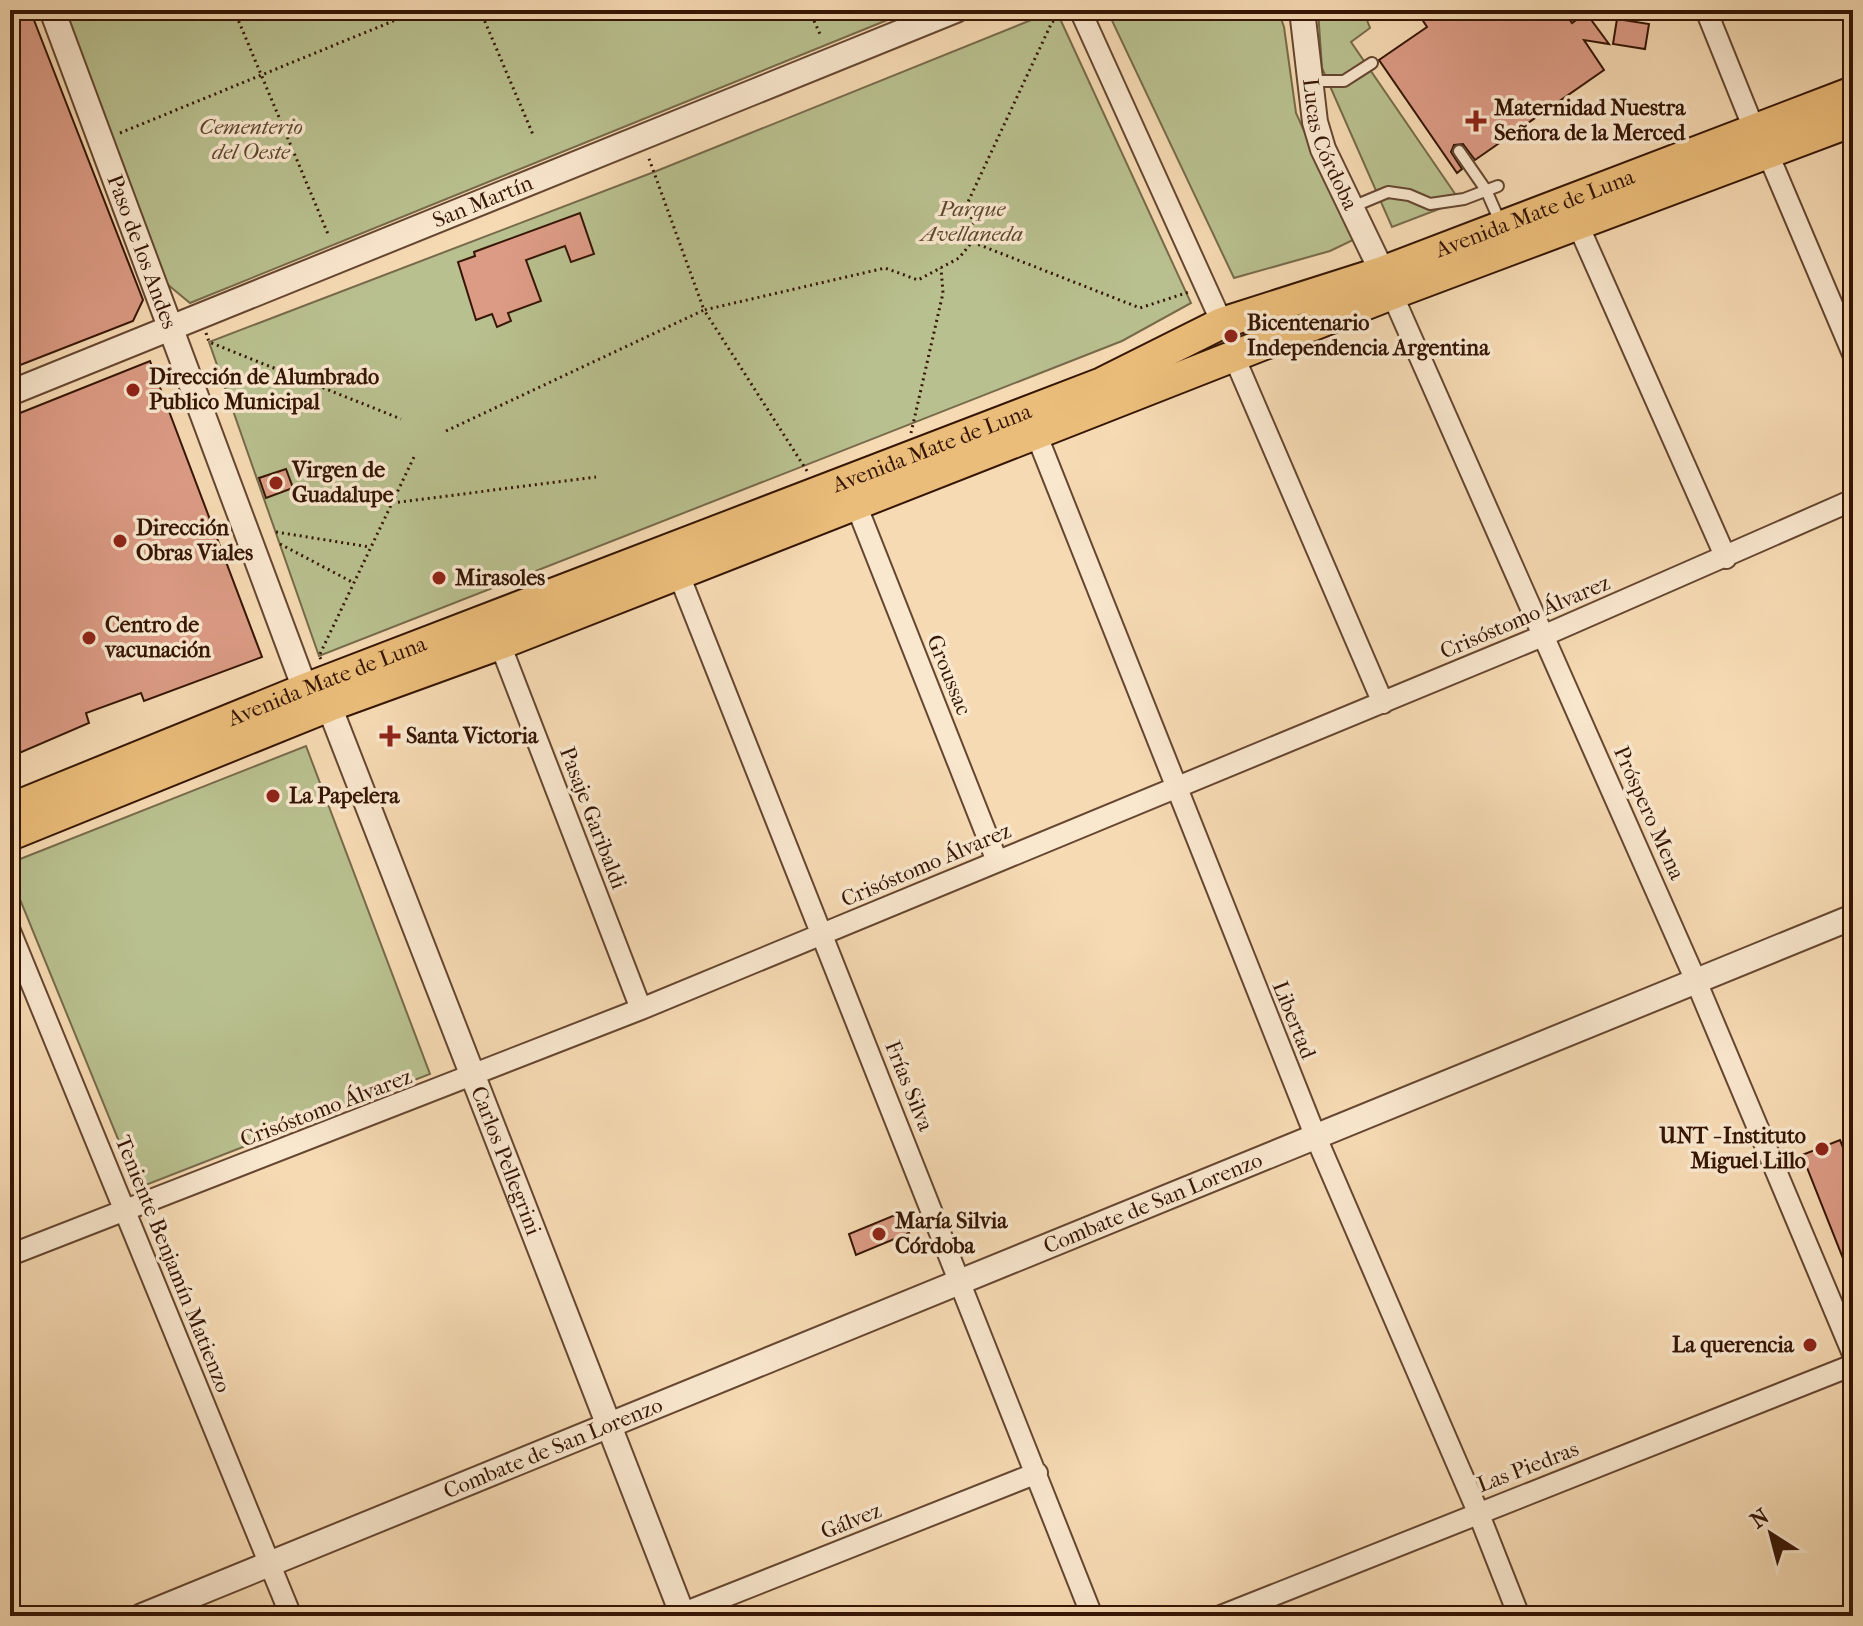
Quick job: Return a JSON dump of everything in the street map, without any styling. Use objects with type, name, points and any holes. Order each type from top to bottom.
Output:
[{"type":"main road","name":"Avenida Mate de Luna","points":[[10,835],[317,698],[819,492],[1102,383],[1222,323],[1387,283],[1578,225],[1761,142],[1853,92]]},
{"type":"main road","name":"Avenida Mate de Luna","points":[[10,809],[317,698],[500,644],[857,507],[1235,359],[1502,226],[1761,142],[1853,121]]},
{"type":"street","name":"Paso de los Andes","points":[[52,10],[172,330],[317,698]]},
{"type":"street","name":"San Martín","points":[[10,393],[956,10]]},
{"type":"street","points":[[1080,10],[1203,287],[1222,323]]},
{"type":"street","name":"Lucas Córdoba","points":[[1302,10],[1315,122],[1323,149],[1387,283]]},
{"type":"street","points":[[1706,10],[1853,354]]},
{"type":"street","points":[[1578,225],[1726,558]]},
{"type":"street","name":"Próspero Mena","points":[[1387,283],[1696,981],[1853,1354]]},
{"type":"street","points":[[1235,359],[1383,703]]},
{"type":"street","name":"Libertad","points":[[1037,436],[1315,1135],[1478,1512],[1519,1616]]},
{"type":"street","name":"Crisóstomo Álvarez","points":[[10,1255],[641,1009],[1545,635],[1853,500]]},
{"type":"street","name":"Groussac","points":[[857,507],[997,861]]},
{"type":"street","name":"Frías Silva","points":[[679,575],[1092,1616]]},
{"type":"street","name":"Pasaje Garibaldi","points":[[500,644],[641,1009]]},
{"type":"street","name":"Carlos Pellegrini","points":[[317,698],[474,1076],[681,1615]]},
{"type":"street","name":"Combate de San Lorenzo","points":[[142,1616],[1853,917]]},
{"type":"street","name":"Teniente Benjamín Matienzo","points":[[10,931],[291,1616]]},
{"type":"street","name":"Las Piedras","points":[[1221,1616],[1853,1365]]},
{"type":"street","name":"Gálvez","points":[[681,1615],[1037,1473]]},
{"type":"lane","points":[[1312,81],[1344,81],[1372,63]]},
{"type":"lane","points":[[1459,151],[1486,190],[1502,226]]},
{"type":"lane","points":[[1350,208],[1388,192],[1409,195],[1430,204],[1464,199],[1498,186]]},
{"type":"path","points":[[234,10],[328,234]]},
{"type":"path","points":[[101,140],[420,10]]},
{"type":"path","points":[[480,10],[534,137]]},
{"type":"path","points":[[809,10],[820,34]]},
{"type":"path","points":[[446,431],[704,310],[885,268],[918,280],[959,258],[972,242],[975,232],[968,202],[1052,22],[1073,10]]},
{"type":"path","points":[[641,138],[704,310],[819,492]]},
{"type":"path","points":[[972,242],[1140,308],[1203,287]]},
{"type":"path","points":[[905,459],[943,293],[941,268]]},
{"type":"path","points":[[209,342],[401,419]]},
{"type":"path","points":[[319,656],[414,457]]},
{"type":"path","points":[[392,503],[596,477]]},
{"type":"path","points":[[276,532],[371,548]]},
{"type":"path","points":[[280,544],[354,583]]},
{"type":"green space","name":"Cementerio del Oeste","points":[[63,10],[912,10],[190,303],[167,284]]},
{"type":"green space","name":"Parque Avellaneda","points":[[1056,10],[1191,303],[1122,341],[319,656],[209,342],[654,172]]},
{"type":"green space","points":[[1107,10],[1278,10],[1284,27],[1296,113],[1353,240],[1330,251],[1234,278]]},
{"type":"green space","points":[[1318,10],[1363,10],[1370,28],[1351,42],[1460,201],[1392,227],[1322,68]]},
{"type":"green space","points":[[306,746],[430,1074],[138,1188],[10,875],[10,863]]},
{"type":"building","points":[[10,10],[30,10],[143,300],[133,321],[10,369]]},
{"type":"building","name":"Maternidad Nuestra Señora de la Merced","points":[[1416,10],[1563,10],[1572,23],[1586,13],[1609,44],[1584,40],[1604,70],[1475,160],[1463,144],[1454,145],[1451,152],[1462,169],[1457,173],[1379,60],[1427,27]]},
{"type":"building","points":[[1617,19],[1649,24],[1645,49],[1613,44]]},
{"type":"building","points":[[580,213],[594,254],[571,262],[565,246],[526,260],[541,301],[508,313],[511,321],[497,327],[492,314],[476,320],[458,262],[475,256],[474,252]]},
{"type":"building","name":"Dirección Obras Viales","points":[[150,361],[262,657],[144,701],[141,693],[86,713],[89,723],[10,757],[10,417]]},
{"type":"building","name":"Virgen de Guadalupe","points":[[286,469],[293,488],[266,498],[259,478]]},
{"type":"building","points":[[1840,1140],[1853,1172],[1852,1281],[1802,1155]]},
{"type":"building","name":"María Silvia Córdoba","points":[[900,1213],[909,1233],[856,1255],[849,1234]]},
{"type":"place","name":"Maternidad Nuestra Señora de la Merced","points":[[1476,121]]},
{"type":"place","name":"Bicentenario Independencia Argentina","points":[[1231,336]]},
{"type":"place","name":"Dirección de Alumbrado Publico Municipal","points":[[133,390]]},
{"type":"place","name":"Virgen de Guadalupe","points":[[276,483]]},
{"type":"place","name":"Dirección Obras Viales","points":[[120,541]]},
{"type":"place","name":"Mirasoles","points":[[439,578]]},
{"type":"place","name":"Centro de vacunación","points":[[89,638]]},
{"type":"place","name":"Santa Victoria","points":[[390,736]]},
{"type":"place","name":"La Papelera","points":[[273,796]]},
{"type":"place","name":"UNT - Instituto Miguel Lillo","points":[[1822,1149]]},
{"type":"place","name":"María Silvia Córdoba","points":[[879,1234]]},
{"type":"place","name":"La querencia","points":[[1810,1345]]}]
